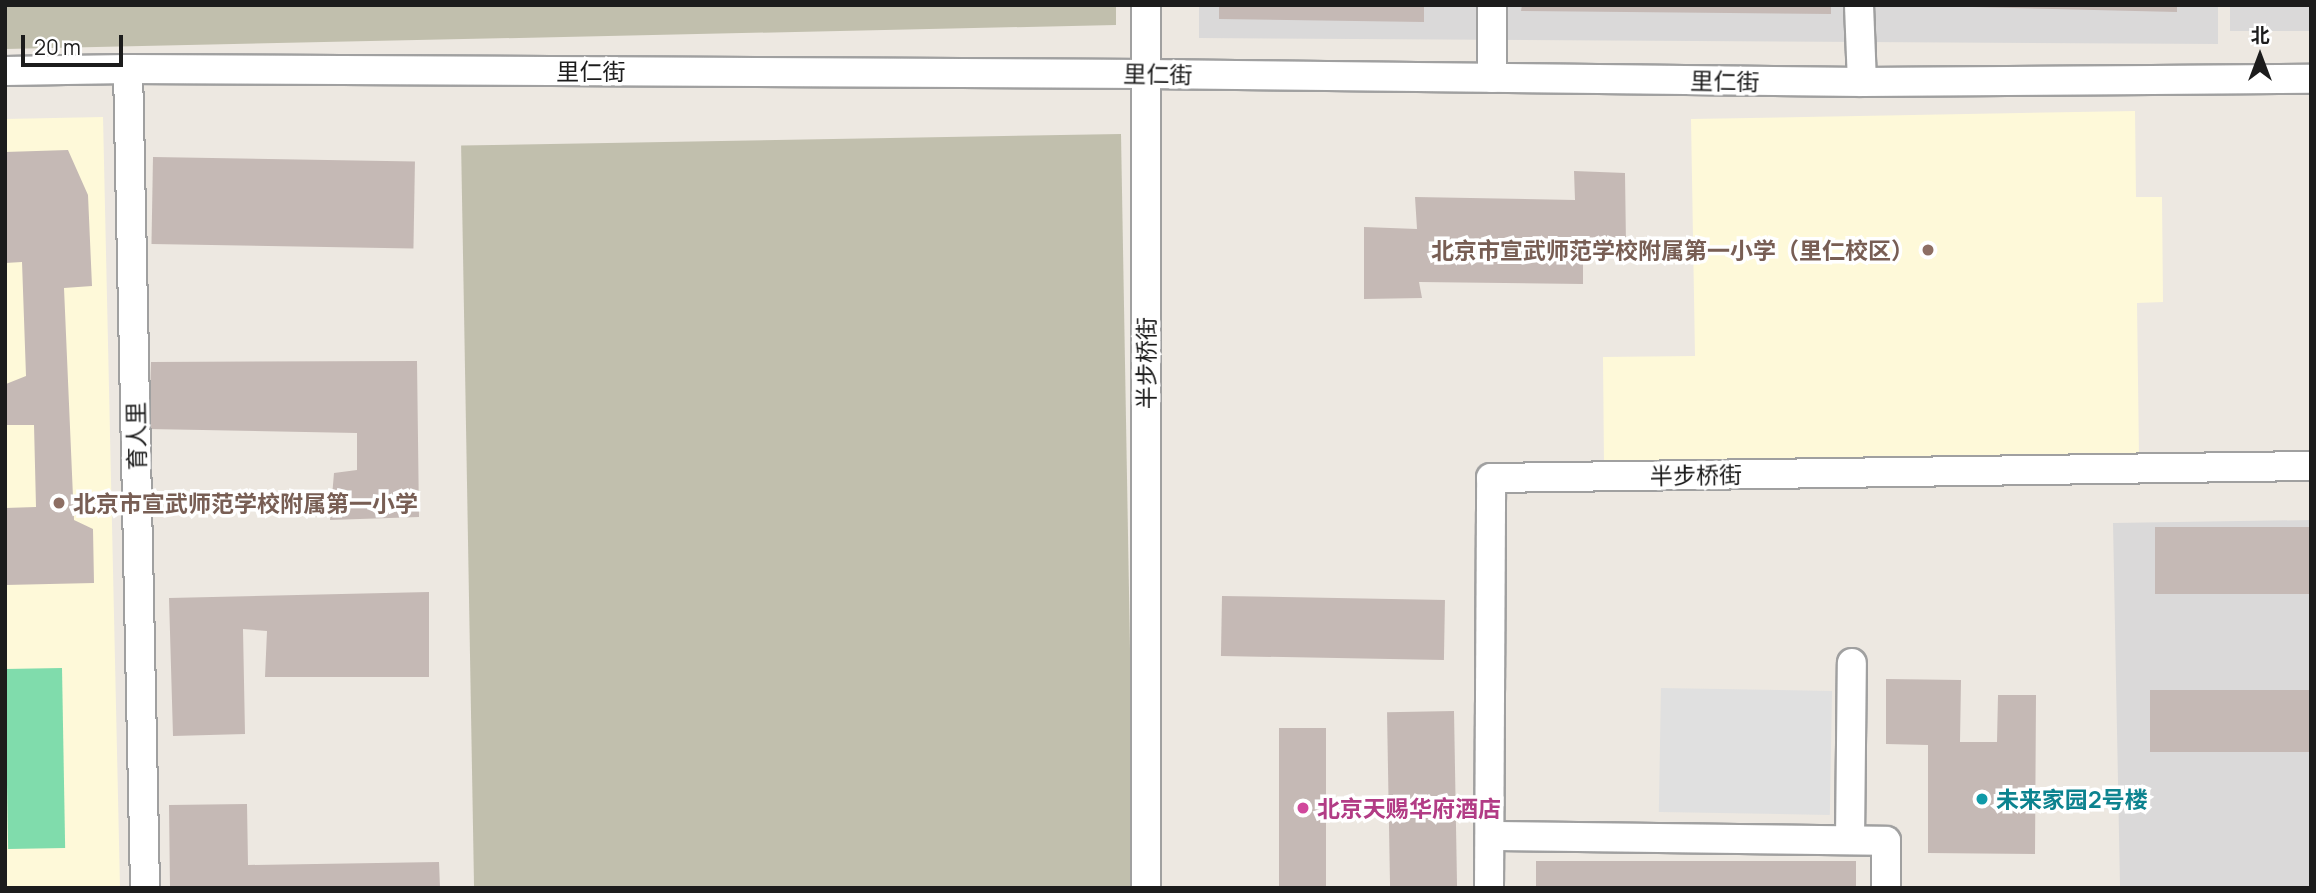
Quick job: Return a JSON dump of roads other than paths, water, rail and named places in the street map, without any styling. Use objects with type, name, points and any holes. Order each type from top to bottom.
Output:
[{"type":"street","name":"半步桥街","points":[[1146,5],[1146,888]]},
{"type":"street","points":[[1492,5],[1492,78]]},
{"type":"street","points":[[1859,5],[1862,82]]},
{"type":"street","name":"里仁街","points":[[5,71],[128,69],[1146,74],[1862,82],[2311,79]]},
{"type":"street","name":"育人里","points":[[128,69],[145,888]]},
{"type":"street","name":"半步桥街","points":[[1489,888],[1491,478],[2311,466]]},
{"type":"street","points":[[1850,840],[1852,663]]},
{"type":"street","points":[[1491,836],[1886,841],[1886,888]]},
{"type":"place","name":"北京市宣武师范学校附属第一小学（里仁校区）","points":[[1928,250]]},
{"type":"place","name":"北京市宣武师范学校附属第一小学","points":[[59,503]]},
{"type":"place","name":"未来家园2号楼","points":[[1982,799]]},
{"type":"place","name":"北京天赐华府酒店","points":[[1303,808]]}]
